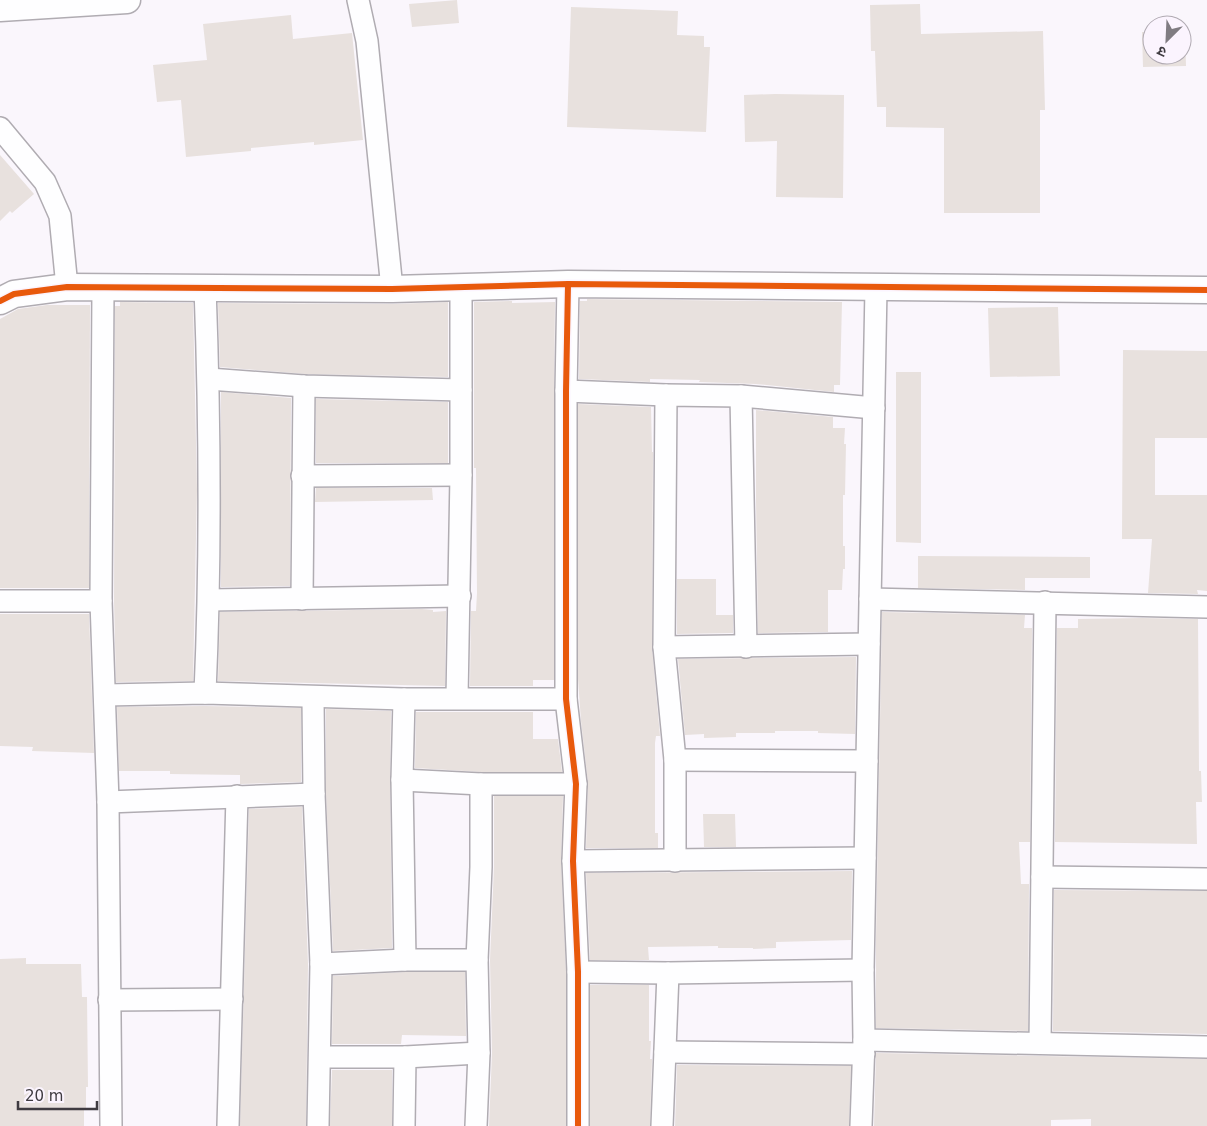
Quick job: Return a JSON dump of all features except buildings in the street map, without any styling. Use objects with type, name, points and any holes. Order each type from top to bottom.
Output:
[{"type":"street","points":[[0,8],[39,2],[127,0]]},
{"type":"street","points":[[358,0],[368,41],[392,288]]},
{"type":"street","points":[[0,128],[45,182],[60,216],[67,288]]},
{"type":"street","points":[[0,301],[14,294],[67,288],[392,288],[568,284],[1207,290]]},
{"type":"street","points":[[568,284],[566,699],[576,784],[573,861],[578,972],[578,1126]]},
{"type":"street","points":[[205,287],[209,380],[209,600],[205,693]]},
{"type":"street","points":[[457,698],[460,596],[461,287]]},
{"type":"street","points":[[861,1126],[864,1047],[863,970],[876,288]]},
{"type":"street","points":[[103,289],[101,601],[108,802],[111,1126]]},
{"type":"street","points":[[209,380],[304,386],[461,390]]},
{"type":"street","points":[[302,599],[304,386]]},
{"type":"street","points":[[566,391],[741,396],[874,408]]},
{"type":"street","points":[[666,395],[664,647],[675,760],[675,861]]},
{"type":"street","points":[[741,396],[746,647]]},
{"type":"street","points":[[302,476],[461,475]]},
{"type":"street","points":[[209,600],[460,596]]},
{"type":"street","points":[[870,599],[1207,607]]},
{"type":"street","points":[[0,601],[101,601]]},
{"type":"street","points":[[1040,1044],[1045,602]]},
{"type":"street","points":[[664,647],[869,644]]},
{"type":"street","points":[[105,695],[205,693],[313,698],[566,699]]},
{"type":"street","points":[[313,698],[314,794],[321,964],[318,1126]]},
{"type":"street","points":[[404,699],[402,780],[405,960]]},
{"type":"street","points":[[675,760],[867,761]]},
{"type":"street","points":[[402,780],[481,784],[576,784]]},
{"type":"street","points":[[476,1126],[479,1053],[477,960],[481,867],[481,784]]},
{"type":"street","points":[[108,802],[314,794]]},
{"type":"street","points":[[228,1126],[237,796]]},
{"type":"street","points":[[573,861],[865,858]]},
{"type":"street","points":[[1042,877],[1207,879]]},
{"type":"street","points":[[321,964],[405,960],[477,960]]},
{"type":"street","points":[[578,972],[668,973],[863,970]]},
{"type":"street","points":[[662,1126],[668,973]]},
{"type":"street","points":[[110,1000],[232,999]]},
{"type":"street","points":[[665,1052],[1040,1044],[1207,1047]]},
{"type":"street","points":[[320,1058],[405,1057],[479,1053]]},
{"type":"street","points":[[404,1126],[405,1057]]},
{"type":"cycle path","points":[[568,284],[566,699],[576,784],[573,861],[578,972],[578,1126]]},
{"type":"cycle path","points":[[0,301],[14,294],[67,287],[392,289],[568,284],[1207,290]]}]
